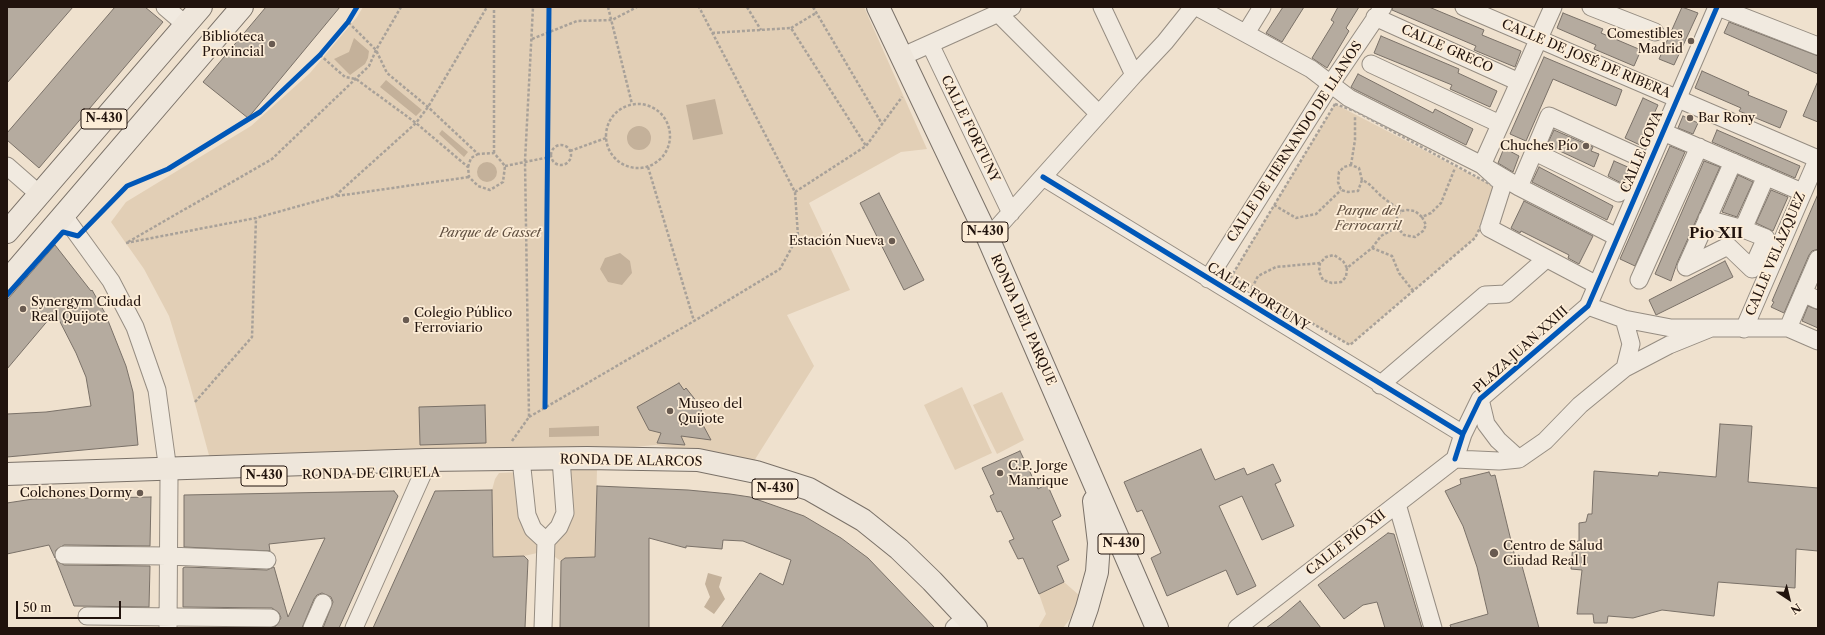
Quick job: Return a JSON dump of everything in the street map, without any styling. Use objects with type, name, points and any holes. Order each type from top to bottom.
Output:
[{"type":"main road","name":"N-430","points":[[7,232],[201,7]]},
{"type":"main road","name":"N-430","points":[[7,281],[242,7]]},
{"type":"main road","name":"RONDA DEL PARQUE","points":[[878,7],[988,238],[1157,628]]},
{"type":"main road","name":"RONDA DE CIRUELA","points":[[7,484],[168,473],[426,460],[536,464]]},
{"type":"main road","name":"RONDA DE ALARCOS","points":[[536,464],[698,460],[756,472],[809,489],[863,520],[899,549],[963,625]]},
{"type":"main road","name":"RONDA DEL PARQUE","points":[[1080,628],[1094,584],[1099,543],[1095,503],[1085,461]]},
{"type":"main road","name":"RONDA DE CIRUELA","points":[[7,474],[424,473],[536,464]]},
{"type":"street","points":[[165,7],[186,25]]},
{"type":"street","points":[[1102,7],[1134,75]]},
{"type":"street","points":[[988,238],[1134,75],[1166,42],[1192,7]]},
{"type":"street","points":[[1197,7],[1311,69],[1349,98],[1457,160],[1482,165],[1511,185],[1617,237]]},
{"type":"street","points":[[1246,33],[1262,7]]},
{"type":"street","name":"CALLE DE JOSÉ DE RIBERA","points":[[1464,7],[1818,159]]},
{"type":"street","points":[[1482,165],[1553,7]]},
{"type":"street","points":[[1591,7],[1655,32]]},
{"type":"street","points":[[1718,7],[1818,46]]},
{"type":"street","name":"CALLE GOYA","points":[[1588,306],[1718,7]]},
{"type":"street","points":[[901,57],[1005,10],[1099,114]]},
{"type":"street","name":"CALLE GRECO","points":[[1379,12],[1519,82]]},
{"type":"street","name":"CALLE DE HERNANDO DE LLANOS","points":[[1208,279],[1330,85],[1379,12]]},
{"type":"street","name":"CALLE FORTUNY","points":[[930,44],[1011,213]]},
{"type":"street","points":[[1371,64],[1500,124]]},
{"type":"street","points":[[1596,285],[1489,228],[1511,185],[1535,152],[1549,116],[1650,162]]},
{"type":"street","points":[[1663,132],[1802,192]]},
{"type":"street","points":[[1639,280],[1699,147]]},
{"type":"street","points":[[1535,152],[1619,193]]},
{"type":"street","name":"CALLE VELÁZQUEZ","points":[[1744,329],[1802,192],[1818,159]]},
{"type":"street","points":[[1707,219],[1743,229],[1766,238],[1752,269],[1728,246],[1686,267],[1707,219],[1733,162]]},
{"type":"street","points":[[7,166],[39,194]]},
{"type":"street","points":[[1743,229],[1766,176]]},
{"type":"street","name":"CALLE FORTUNY","points":[[1043,177],[1380,385],[1463,434]]},
{"type":"street","points":[[64,216],[111,281],[135,326],[157,390],[168,473],[168,623]]},
{"type":"street","points":[[1380,385],[1485,296],[1506,294],[1546,259]]},
{"type":"street","points":[[1818,259],[1811,296],[1788,328],[1818,340]]},
{"type":"street","name":"PLAZA JUAN XXIII","points":[[1711,328],[1669,345],[1625,368],[1580,405],[1545,441],[1519,459],[1500,461],[1456,459],[1463,434],[1480,398],[1588,306],[1624,319],[1671,328],[1711,328],[1744,329],[1788,328]]},
{"type":"street","points":[[1624,319],[1631,344],[1625,368]]},
{"type":"street","name":"PLAZA JUAN XXIII","points":[[1480,398],[1486,424],[1498,440],[1519,459]]},
{"type":"street","name":"CALLE PÍO XII","points":[[1237,628],[1456,459]]},
{"type":"street","points":[[536,464],[527,515],[533,528],[546,541]]},
{"type":"street","points":[[536,464],[565,513],[559,527],[546,541],[543,628]]},
{"type":"street","points":[[354,628],[424,473]]},
{"type":"street","points":[[1397,504],[1433,628]]},
{"type":"street","points":[[64,555],[168,556],[267,560]]},
{"type":"street","points":[[312,628],[323,603]]},
{"type":"street","points":[[87,616],[168,623],[271,618]]},
{"type":"path","points":[[401,7],[376,50],[369,66],[272,159],[126,243],[256,218],[335,196],[469,177]]},
{"type":"path","points":[[335,196],[416,123],[428,107],[487,7]]},
{"type":"path","points":[[494,7],[494,153],[505,166],[503,182],[490,190],[478,186],[469,177],[468,167],[470,158],[478,154],[494,153]]},
{"type":"path","points":[[532,7],[532,39],[525,161],[529,417],[536,464]]},
{"type":"path","points":[[608,7],[632,104]]},
{"type":"path","points":[[532,39],[577,21],[612,20],[637,7]]},
{"type":"path","points":[[529,417],[780,269],[798,236],[795,192],[699,7]]},
{"type":"path","points":[[747,7],[761,30]]},
{"type":"path","points":[[813,7],[882,124]]},
{"type":"path","points":[[712,33],[791,28],[816,13]]},
{"type":"path","points":[[349,20],[376,50],[387,73],[428,107],[478,154]]},
{"type":"path","points":[[548,26],[548,40]]},
{"type":"path","points":[[791,28],[866,146]]},
{"type":"path","points":[[315,60],[320,55],[345,77],[356,79],[416,123],[468,167]]},
{"type":"path","points":[[795,192],[866,146],[903,96]]},
{"type":"path","points":[[632,104],[643,104],[658,110],[668,123],[671,134],[670,144],[665,154],[658,162],[648,167],[629,167],[620,163],[608,148],[606,138],[610,120],[616,113],[632,104]]},
{"type":"path","points":[[1335,104],[1354,111],[1457,160],[1499,189],[1475,238],[1414,292],[1350,345],[1231,277],[1335,104]]},
{"type":"path","points":[[1351,165],[1355,140],[1354,111]]},
{"type":"path","points":[[570,151],[606,138]]},
{"type":"path","points":[[547,165],[549,157],[552,149],[558,145],[565,146],[570,151],[571,158],[564,164],[558,164],[549,157],[548,150]]},
{"type":"path","points":[[505,166],[549,157]]},
{"type":"path","points":[[1422,216],[1431,213],[1441,203],[1457,160]]},
{"type":"path","points":[[1351,165],[1359,168],[1362,180],[1358,191],[1348,192],[1341,190],[1338,182],[1339,172],[1344,167],[1351,165]]},
{"type":"path","points":[[648,167],[694,321]]},
{"type":"path","points":[[1362,180],[1368,183],[1381,196],[1401,211],[1415,211],[1422,216],[1426,225],[1423,231],[1415,237],[1404,235],[1397,227],[1397,217],[1401,211]]},
{"type":"path","points":[[1274,205],[1296,218],[1316,214],[1341,190]]},
{"type":"path","points":[[195,402],[252,337],[256,218]]},
{"type":"path","points":[[1347,268],[1372,248],[1381,236],[1397,227]]},
{"type":"path","points":[[1372,248],[1392,256],[1399,273],[1414,292]]},
{"type":"path","points":[[1334,255],[1343,261],[1347,268],[1346,277],[1341,282],[1332,283],[1323,280],[1319,271],[1320,263],[1326,257],[1334,255]]},
{"type":"path","points":[[1252,289],[1258,276],[1276,267],[1320,263]]},
{"type":"path","points":[[545,400],[545,407]]},
{"type":"green space","name":"Parque de Gasset","points":[[363,7],[864,7],[927,149],[901,152],[809,203],[850,290],[787,315],[814,366],[754,461],[656,445],[500,459],[210,459],[169,316],[144,269],[111,222],[126,202],[251,126],[310,73],[357,17]]},
{"type":"green space","name":"Parque del Ferrocarril","points":[[1335,104],[1499,189],[1475,238],[1350,345],[1231,277]]},
{"type":"green space","points":[[962,387],[992,453],[955,470],[924,405]]},
{"type":"green space","points":[[1002,392],[1024,440],[997,454],[973,405]]},
{"type":"green space","points":[[597,469],[595,557],[565,558],[561,561],[546,551],[524,556],[494,557],[492,490],[495,479],[499,473],[522,472],[546,550],[559,527],[562,470]]},
{"type":"green space","points":[[1064,582],[1080,596],[1070,619],[1063,628],[1038,628],[1046,614],[1039,594]]},
{"type":"shaded area","points":[[354,38],[369,51],[365,64],[350,75],[334,59],[349,52]]},
{"type":"shaded area","points":[[386,80],[422,110],[416,116],[380,87]]},
{"type":"shaded area","points":[[715,99],[723,134],[693,140],[686,105]]},
{"type":"shaded area","points":[[639,126],[644,127],[650,133],[650,143],[644,149],[639,150],[634,149],[628,143],[627,138],[628,133],[634,127]]},
{"type":"shaded area","points":[[442,130],[468,152],[464,157],[439,134]]},
{"type":"shaded area","points":[[483,162],[491,162],[497,168],[497,176],[491,182],[483,182],[477,176],[477,168]]},
{"type":"shaded area","points":[[620,253],[630,261],[632,273],[622,285],[608,282],[600,269],[605,258]]},
{"type":"shaded area","points":[[599,426],[599,436],[549,437],[549,428]]},
{"type":"shaded area","points":[[708,573],[722,577],[719,587],[725,599],[714,614],[704,607],[710,597],[705,584]]},
{"type":"building","points":[[7,7],[73,7],[7,83]]},
{"type":"building","points":[[115,7],[145,7],[163,22],[39,168],[7,140],[7,133]]},
{"type":"building","name":"Biblioteca Provincial","points":[[266,7],[340,7],[248,118],[203,82]]},
{"type":"building","points":[[1283,7],[1304,7],[1282,42],[1266,33]]},
{"type":"building","points":[[1338,7],[1359,7],[1346,28],[1349,31],[1327,68],[1312,58],[1334,22],[1331,20]]},
{"type":"building","points":[[1393,7],[1429,7],[1484,30],[1482,35],[1521,51],[1515,67],[1474,50],[1476,46],[1392,10]]},
{"type":"building","points":[[1682,7],[1698,13],[1674,65],[1659,59]]},
{"type":"building","points":[[1563,13],[1603,29],[1601,33],[1641,50],[1634,66],[1594,49],[1596,45],[1557,28]]},
{"type":"building","points":[[1729,22],[1818,56],[1818,74],[1724,33]]},
{"type":"building","points":[[1381,36],[1459,69],[1458,73],[1497,91],[1490,107],[1450,89],[1452,85],[1374,53]]},
{"type":"building","points":[[1544,57],[1622,90],[1616,106],[1553,79],[1526,141],[1510,134]]},
{"type":"building","points":[[1702,71],[1749,92],[1748,95],[1787,111],[1780,128],[1739,111],[1741,108],[1695,88]]},
{"type":"building","points":[[1358,74],[1433,113],[1435,109],[1473,129],[1466,145],[1354,89],[1351,87]]},
{"type":"building","points":[[1818,81],[1818,122],[1803,116]]},
{"type":"building","points":[[1643,98],[1658,105],[1640,145],[1625,138]]},
{"type":"building","points":[[1683,116],[1698,123],[1693,134],[1678,128]]},
{"type":"building","points":[[1554,130],[1593,147],[1591,151],[1599,154],[1594,167],[1547,145]]},
{"type":"building","points":[[1717,130],[1800,166],[1795,178],[1712,142]]},
{"type":"building","points":[[1670,146],[1685,152],[1635,266],[1620,259]]},
{"type":"building","points":[[1504,148],[1519,156],[1513,172],[1498,163]]},
{"type":"building","points":[[1614,161],[1630,168],[1623,184],[1608,176]]},
{"type":"building","points":[[1704,161],[1720,167],[1677,263],[1671,281],[1655,274]]},
{"type":"building","points":[[1539,167],[1613,206],[1607,220],[1532,182]]},
{"type":"building","points":[[1738,175],[1753,182],[1737,217],[1722,212]]},
{"type":"building","points":[[1771,190],[1788,197],[1773,231],[1756,223]]},
{"type":"building","name":"Estación Nueva","points":[[879,193],[924,280],[904,290],[860,203]]},
{"type":"building","points":[[1818,194],[1818,249],[1812,251],[1809,255],[1784,313],[1771,307],[1774,302],[1772,301]]},
{"type":"building","points":[[1524,201],[1593,236],[1579,264],[1568,258],[1569,255],[1521,231],[1520,233],[1511,228]]},
{"type":"building","points":[[55,245],[91,291],[92,290],[105,313],[126,366],[133,392],[138,445],[7,457],[7,414],[46,412],[91,406],[86,377],[76,353],[55,312],[7,369],[7,300]]},
{"type":"building","points":[[1725,261],[1733,277],[1656,315],[1649,300]]},
{"type":"building","points":[[1808,306],[1818,310],[1818,328],[1802,321]]},
{"type":"building","name":"Museo del Quijote","points":[[679,383],[684,390],[686,388],[701,407],[703,425],[711,440],[681,436],[685,445],[657,443],[661,433],[649,430],[637,407]]},
{"type":"building","points":[[485,405],[486,443],[420,445],[419,407]]},
{"type":"building","points":[[1720,424],[1752,426],[1748,482],[1818,488],[1818,551],[1796,549],[1795,588],[1718,582],[1714,616],[1662,610],[1633,618],[1608,616],[1607,623],[1594,623],[1593,614],[1577,614],[1582,570],[1571,569],[1573,542],[1579,541],[1579,523],[1586,522],[1588,514],[1592,514],[1594,471],[1658,476],[1659,472],[1716,477]]},
{"type":"building","points":[[1201,449],[1215,480],[1244,468],[1247,475],[1273,464],[1281,481],[1275,484],[1294,526],[1262,540],[1242,496],[1219,506],[1256,586],[1237,595],[1226,570],[1167,596],[1151,558],[1161,553],[1142,510],[1137,512],[1124,482]]},
{"type":"building","name":"C.P. Jorge Manrique","points":[[1020,451],[1038,489],[1047,484],[1061,516],[1052,521],[1069,560],[1057,566],[1064,582],[1039,594],[1023,558],[1018,559],[1009,541],[1014,539],[1001,511],[997,512],[990,496],[994,494],[982,468]]},
{"type":"building","name":"Centro de Salud Ciudad Real I","points":[[1489,472],[1491,476],[1495,475],[1515,557],[1519,555],[1539,628],[1451,628],[1450,625],[1488,614],[1477,567],[1463,526],[1445,491],[1461,484],[1460,479]]},
{"type":"building","points":[[597,486],[688,490],[730,494],[750,497],[804,516],[841,538],[868,558],[935,628],[721,628],[760,573],[783,585],[791,560],[743,541],[723,540],[722,549],[686,546],[686,548],[649,538],[649,628],[560,628],[561,561],[565,558],[595,557]]},
{"type":"building","points":[[492,490],[493,557],[524,556],[528,560],[525,628],[373,628],[435,491]]},
{"type":"building","points":[[394,491],[398,496],[339,628],[323,628],[333,602],[331,597],[322,593],[317,595],[314,599],[302,628],[271,628],[276,626],[281,618],[279,613],[272,608],[183,607],[183,568],[185,567],[267,570],[274,567],[288,617],[325,538],[269,544],[270,551],[184,547],[184,495]]},
{"type":"building","points":[[151,497],[150,546],[64,545],[56,550],[55,558],[49,545],[7,554],[7,503],[33,499]]},
{"type":"building","points":[[1388,533],[1394,534],[1422,628],[1385,628],[1377,602],[1363,605],[1344,619],[1318,585]]},
{"type":"building","points":[[56,560],[64,565],[150,566],[149,607],[74,606]]},
{"type":"building","points":[[1300,601],[1321,628],[1266,628],[1281,617]]},
{"type":"cycle path","points":[[7,295],[63,232],[78,236],[127,186],[168,169],[260,112],[320,55],[348,22],[357,7]]},
{"type":"cycle path","points":[[545,407],[549,7]]},
{"type":"cycle path","points":[[1455,459],[1463,434],[1480,399],[1588,306],[1717,7]]},
{"type":"cycle path","points":[[1043,177],[1463,434]]},
{"type":"place","name":"Comestibles Madrid","points":[[1691,41]]},
{"type":"place","name":"Biblioteca Provincial","points":[[272,44]]},
{"type":"place","name":"Bar Rony","points":[[1690,118]]},
{"type":"place","name":"Chuches Pío","points":[[1586,146]]},
{"type":"place","name":"Estación Nueva","points":[[892,241]]},
{"type":"place","name":"Synergym Ciudad Real Quijote","points":[[23,309]]},
{"type":"place","name":"Colegio Público Ferroviario","points":[[406,320]]},
{"type":"place","name":"Museo del Quijote","points":[[670,411]]},
{"type":"place","name":"C.P. Jorge Manrique","points":[[1000,473]]},
{"type":"place","name":"Colchones Dormy","points":[[140,493]]},
{"type":"place","name":"Centro de Salud Ciudad Real I","points":[[1494,553]]},
{"type":"district","name":"Pio XII","points":[[1716,234]]}]
